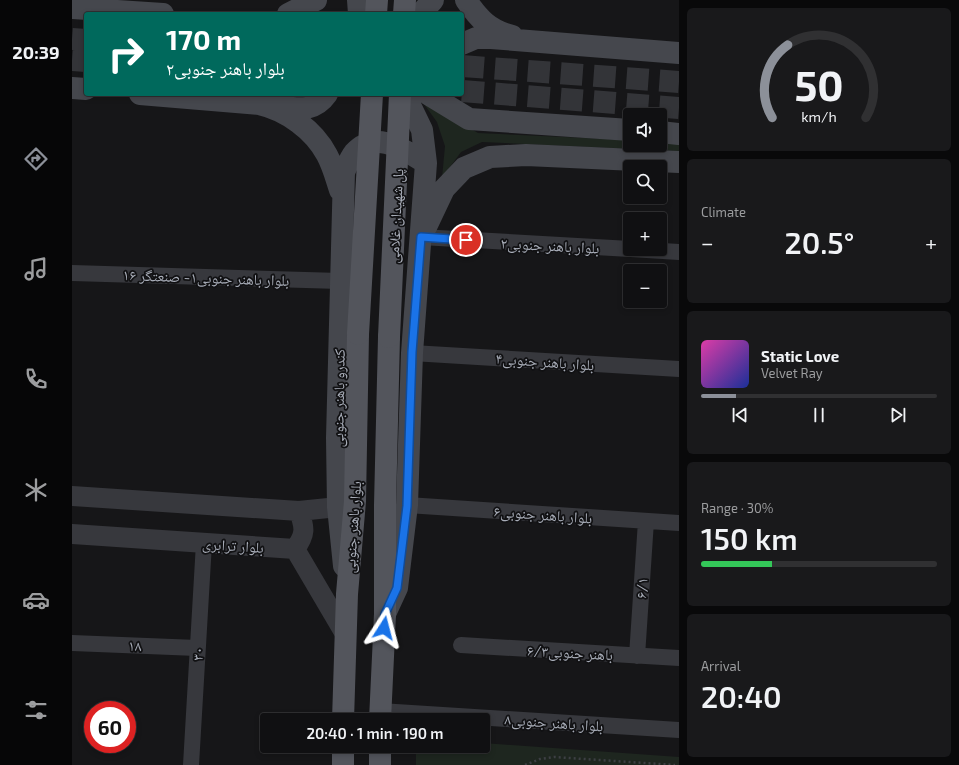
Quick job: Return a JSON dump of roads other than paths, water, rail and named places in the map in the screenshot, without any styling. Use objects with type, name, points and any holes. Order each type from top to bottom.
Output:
[{"type":"main road","points":[[292,12],[316,0]]},
{"type":"main road","points":[[358,0],[359,12]]},
{"type":"main road","points":[[364,0],[370,8],[377,12]]},
{"type":"main road","points":[[376,12],[377,0]]},
{"type":"main road","points":[[404,12],[405,0]]},
{"type":"main road","points":[[421,12],[433,0]]},
{"type":"main road","points":[[466,0],[477,16],[497,32],[524,40]]},
{"type":"main road","points":[[72,8],[133,12]]},
{"type":"main road","points":[[464,43],[476,38],[524,40],[679,53]]},
{"type":"main road","points":[[72,88],[84,89]]},
{"type":"main road","points":[[162,96],[305,108],[315,106],[325,96]]},
{"type":"main road","name":"پل شهیدان غلامی","points":[[358,334],[372,96]]},
{"type":"main road","name":"پل شهیدان غلامی","points":[[389,337],[401,96]]},
{"type":"main road","points":[[385,614],[397,588],[407,506],[412,352],[426,163],[422,130],[408,101],[403,96]]},
{"type":"main road","points":[[431,96],[469,119],[623,130]]},
{"type":"main road","points":[[446,96],[452,106],[469,119]]},
{"type":"main road","points":[[263,105],[293,118],[321,146],[333,168],[343,202]]},
{"type":"main road","points":[[667,133],[679,134]]},
{"type":"main road","name":"کندرو باهنر جنوبی","points":[[347,594],[338,507],[337,438],[344,172],[353,154],[364,144],[378,142],[389,143],[426,163]]},
{"type":"main road","points":[[421,237],[444,189],[464,168],[490,157],[526,155],[679,162]]},
{"type":"main road","name":"بلوار باهنر جنوبی","points":[[344,713],[347,594],[355,501],[358,334]]},
{"type":"main road","name":"بلوار باهنر جنوبی","points":[[380,713],[385,614],[385,505],[389,337]]},
{"type":"main road","points":[[343,753],[343,765]]},
{"type":"main road","points":[[380,753],[380,765]]},
{"type":"street","name":"بلوار باهنر جنوبی۲","points":[[421,237],[623,249]]},
{"type":"street","name":"بلوار باهنر جنوبی۲","points":[[667,251],[679,252]]},
{"type":"street","name":"بلوار باهنر جنوبی۱- صنعتگر ۱۶","points":[[72,273],[340,281]]},
{"type":"street","name":"بلوار باهنر جنوبی۴","points":[[412,352],[679,369]]},
{"type":"street","points":[[72,496],[299,511],[338,507]]},
{"type":"street","name":"بلوار باهنر جنوبی۶","points":[[407,506],[679,523]]},
{"type":"street","points":[[299,511],[304,525],[303,539],[295,549],[345,634]]},
{"type":"street","name":"۶/۱","points":[[637,656],[646,521]]},
{"type":"street","name":"بلوار ترابری","points":[[72,534],[295,549]]},
{"type":"street","name":"۳۰","points":[[191,765],[204,543]]},
{"type":"street","name":"۱۸","points":[[72,643],[198,648]]},
{"type":"street","name":"۶/۳باهنر جنوبی","points":[[461,645],[679,658]]},
{"type":"street","name":"۸بلوار باهنر جنوبی","points":[[490,721],[679,730]]},
{"type":"tunnel","points":[[72,39],[84,40]]},
{"type":"tunnel","points":[[72,60],[84,61]]},
{"type":"tunnel","points":[[464,66],[679,82]]},
{"type":"tunnel","points":[[464,91],[679,108]]}]
